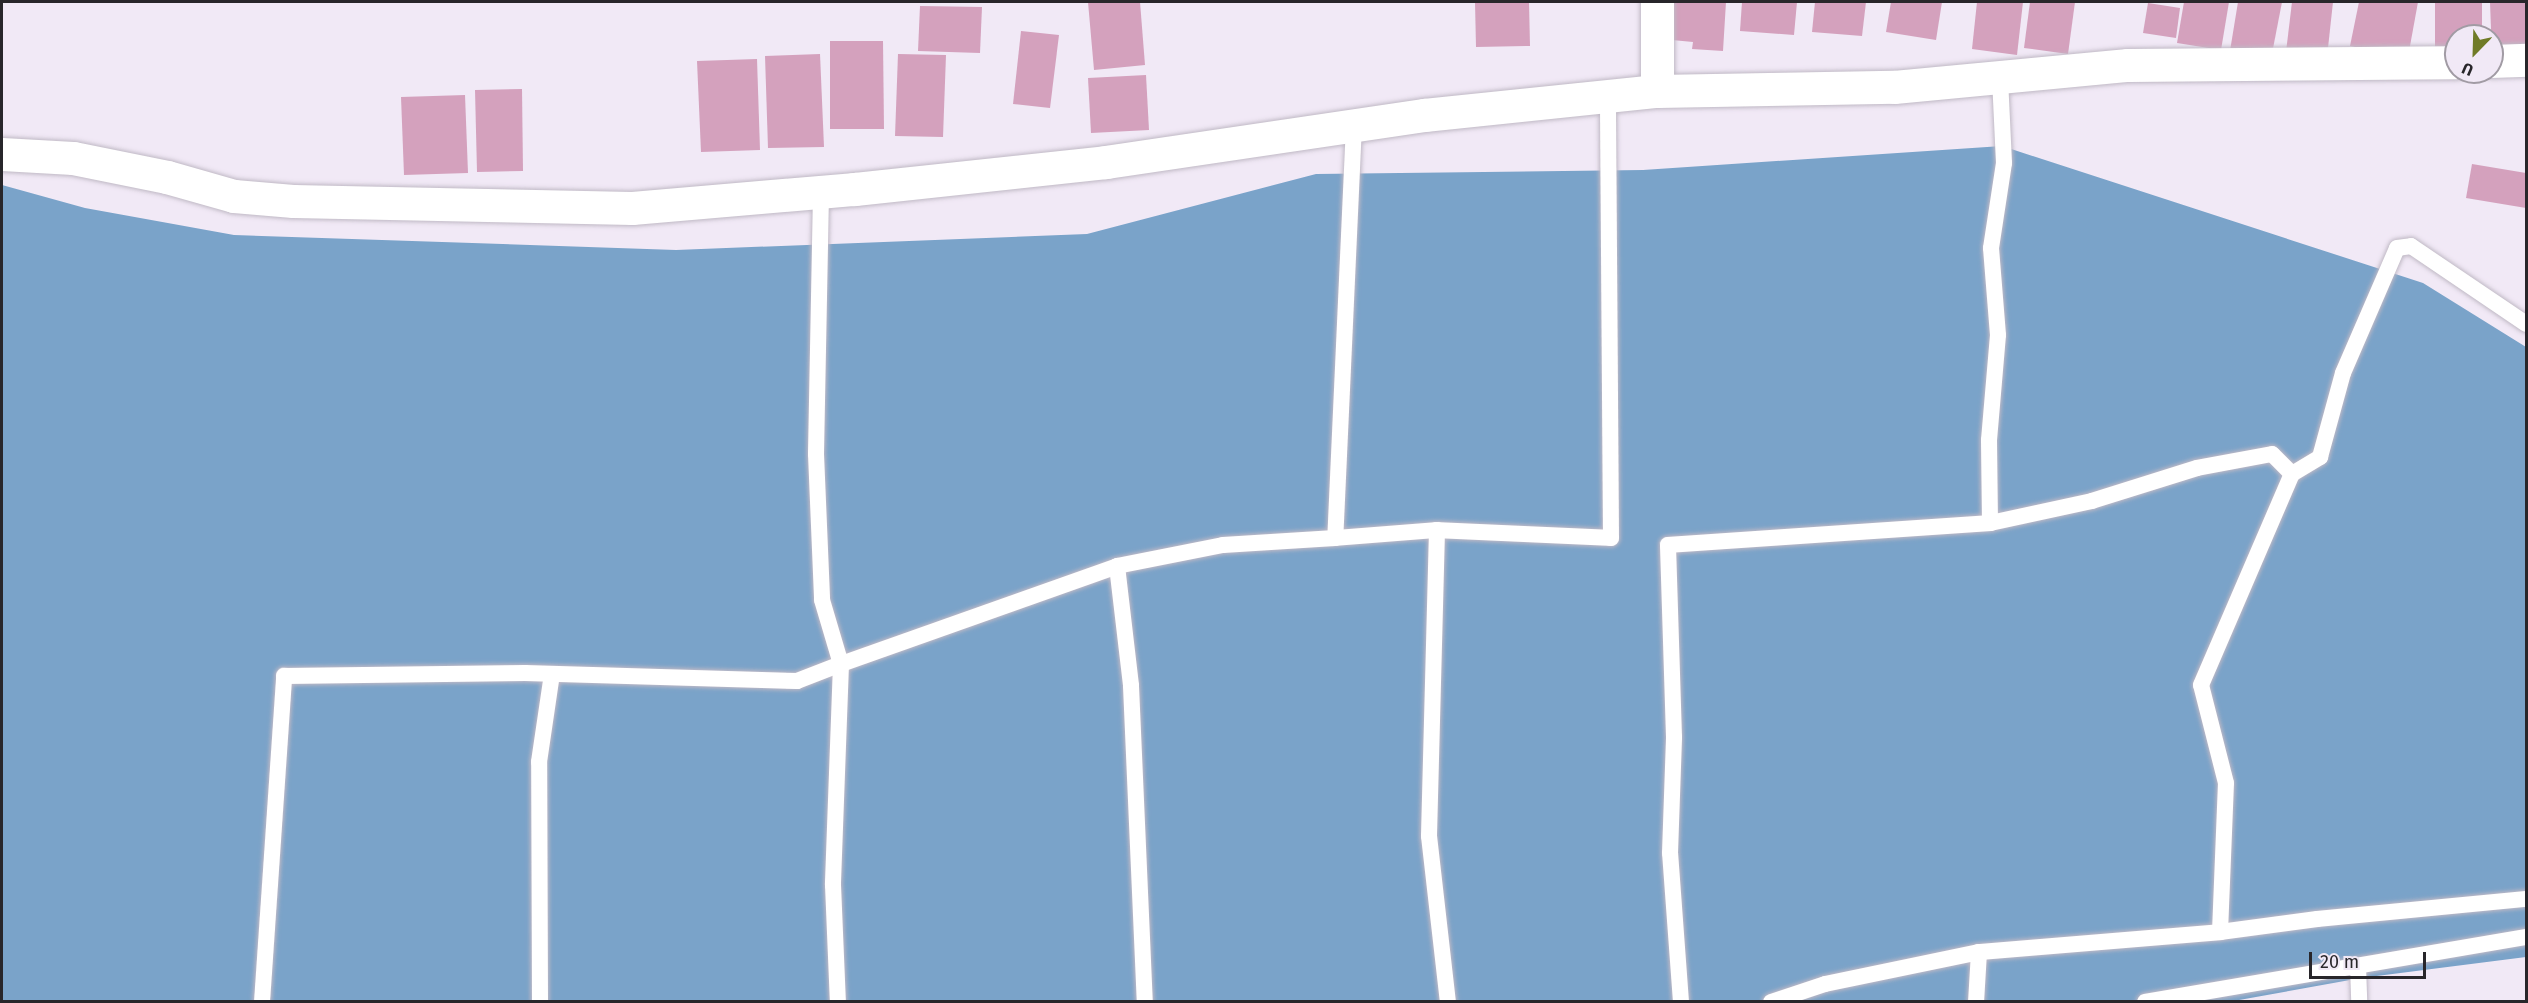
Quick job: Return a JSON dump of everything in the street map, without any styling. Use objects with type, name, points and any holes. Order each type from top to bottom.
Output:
[{"type":"street","points":[[1657,91],[1658,2]]},
{"type":"street","points":[[2504,61],[2526,60]]},
{"type":"street","points":[[2,154],[74,158],[167,177],[234,196],[293,201],[632,207],[821,193],[1106,162],[1354,125],[1657,91],[1894,87],[2128,65],[2444,62]]},
{"type":"lane","points":[[1990,523],[1989,440],[1998,335],[1991,248],[2004,163],[2000,78]]},
{"type":"lane","points":[[262,1002],[284,676],[552,674],[797,681],[1117,566],[1223,545],[1437,530],[1611,538],[1608,96]]},
{"type":"lane","points":[[1335,538],[1354,125]]},
{"type":"lane","points":[[821,193],[816,454],[822,600],[841,664],[833,885],[838,1002]]},
{"type":"lane","points":[[2220,932],[2226,783],[2201,685],[2292,474],[2320,458],[2343,373],[2397,248],[2411,246],[2526,324]]},
{"type":"lane","points":[[1681,1002],[1670,853],[1674,737],[1668,545],[1990,523],[2092,501],[2197,468],[2272,454],[2292,474]]},
{"type":"lane","points":[[1437,530],[1429,836],[1448,1002]]},
{"type":"lane","points":[[1117,566],[1131,686],[1145,1002]]},
{"type":"lane","points":[[540,1002],[539,762],[552,674]]},
{"type":"lane","points":[[1771,1002],[1825,984],[1979,952],[2220,932],[2317,919],[2526,900]]},
{"type":"lane","points":[[2145,1002],[2526,937]]},
{"type":"lane","points":[[1976,1002],[1979,952]]},
{"type":"lane","points":[[2358,966],[2359,1002]]},
{"type":"water","points":[[2002,146],[2423,283],[2526,347],[2526,957],[2361,978],[2228,1002],[2,1001],[2,185],[85,208],[234,235],[676,250],[1087,234],[1316,174],[1643,170]]},
{"type":"building","points":[[1088,2],[1140,2],[1145,65],[1094,70]]},
{"type":"building","points":[[1475,2],[1529,2],[1530,46],[1476,47]]},
{"type":"building","points":[[1674,2],[1726,2],[1723,51],[1692,49],[1693,42],[1672,40]]},
{"type":"building","points":[[1742,2],[1797,2],[1794,35],[1740,31]]},
{"type":"building","points":[[1815,2],[1866,2],[1862,36],[1812,32]]},
{"type":"building","points":[[1891,2],[1942,2],[1936,40],[1886,32]]},
{"type":"building","points":[[1977,2],[2023,2],[2017,55],[1972,49]]},
{"type":"building","points":[[2030,2],[2075,2],[2068,54],[2024,48]]},
{"type":"building","points":[[2184,2],[2229,2],[2221,50],[2177,43]]},
{"type":"building","points":[[2238,2],[2282,2],[2270,64],[2229,57]]},
{"type":"building","points":[[2292,2],[2333,2],[2327,57],[2286,52]]},
{"type":"building","points":[[2359,2],[2418,2],[2408,57],[2350,46]]},
{"type":"building","points":[[2435,2],[2482,2],[2482,24],[2444,24],[2444,50],[2435,50]]},
{"type":"building","points":[[2490,2],[2526,2],[2526,57],[2504,56],[2504,24],[2491,24]]},
{"type":"building","points":[[2148,3],[2180,8],[2176,38],[2143,33]]},
{"type":"building","points":[[920,6],[982,7],[980,53],[918,51]]},
{"type":"building","points":[[1021,31],[1059,35],[1050,108],[1013,104]]},
{"type":"building","points":[[830,41],[883,41],[884,129],[830,129]]},
{"type":"building","points":[[820,54],[824,147],[768,148],[765,56]]},
{"type":"building","points":[[898,54],[946,55],[943,137],[895,136]]},
{"type":"building","points":[[757,59],[760,150],[701,152],[697,61]]},
{"type":"building","points":[[1146,75],[1149,130],[1091,133],[1088,78]]},
{"type":"building","points":[[522,89],[523,171],[477,172],[475,90]]},
{"type":"building","points":[[465,95],[468,173],[404,175],[401,97]]},
{"type":"building","points":[[2472,164],[2526,173],[2526,208],[2466,198]]}]
